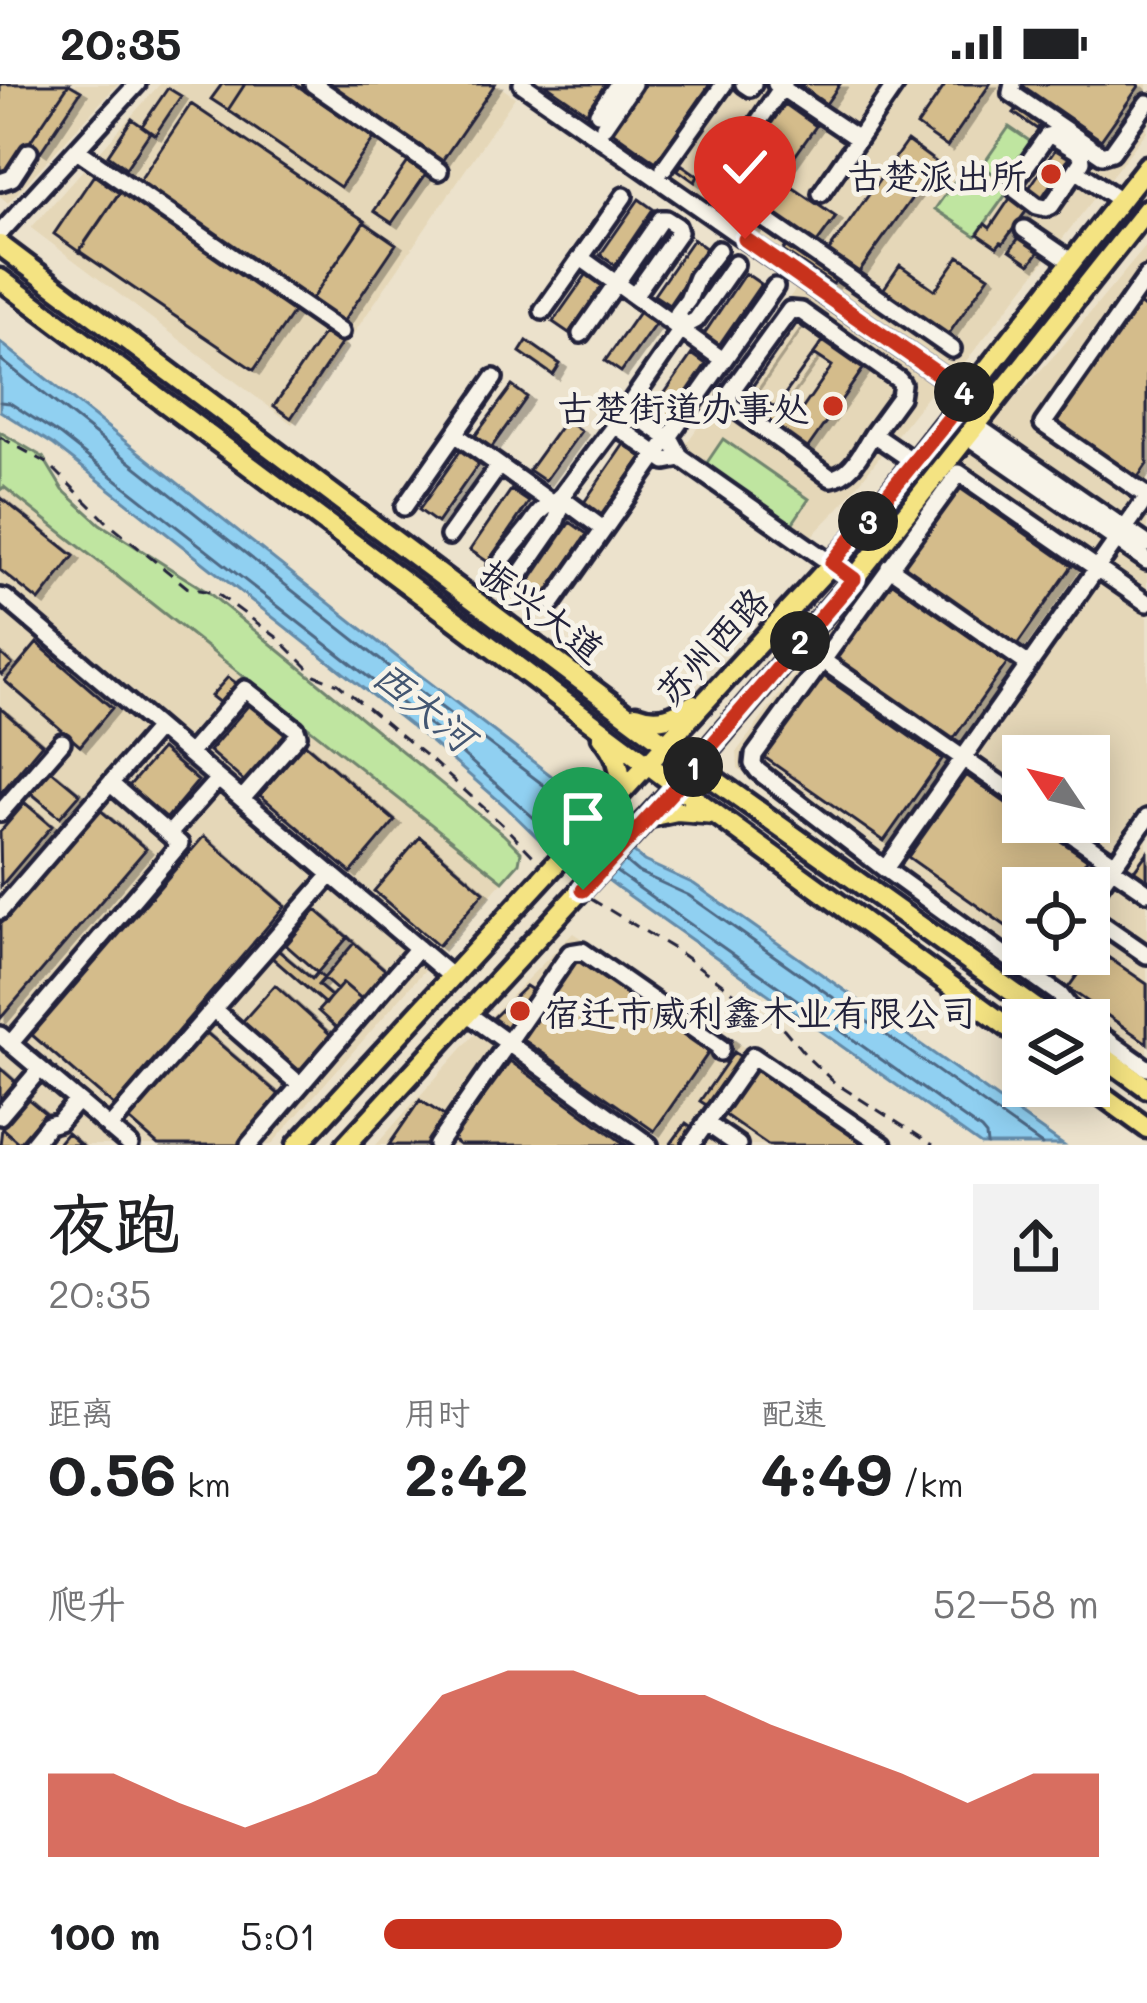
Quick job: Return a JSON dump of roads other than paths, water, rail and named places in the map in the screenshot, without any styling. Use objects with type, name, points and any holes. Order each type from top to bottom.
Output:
[{"type":"main road","name":"苏州西路","points":[[297,1145],[832,563],[968,395],[1117,198],[1147,166]]},
{"type":"main road","name":"苏州西路","points":[[346,1145],[677,786],[854,579],[1147,209]]},
{"type":"main road","name":"振兴大道","points":[[0,244],[694,765],[1023,999]]},
{"type":"main road","name":"振兴大道","points":[[0,279],[677,786],[1002,1023]]},
{"type":"main road","points":[[610,701],[642,718],[662,719],[676,716],[713,692]]},
{"type":"main road","points":[[696,710],[720,734],[715,760],[727,788]]},
{"type":"main road","points":[[583,715],[611,746],[621,774],[618,796]]},
{"type":"main road","points":[[645,822],[677,811],[718,815]]},
{"type":"main road","points":[[1110,1061],[1147,1088]]},
{"type":"main road","points":[[1110,1101],[1147,1128]]},
{"type":"street","points":[[0,233],[137,84]]},
{"type":"street","points":[[314,84],[439,171]]},
{"type":"street","points":[[522,84],[968,395]]},
{"type":"street","points":[[618,84],[601,119],[633,84]]},
{"type":"street","points":[[664,168],[724,84]]},
{"type":"street","points":[[820,193],[896,84]]},
{"type":"street","points":[[1013,84],[1010,88],[1016,97],[1102,155],[1112,152],[1141,122],[1147,103]]},
{"type":"street","points":[[858,140],[781,85],[719,180],[721,189],[952,349]]},
{"type":"street","points":[[1047,136],[1081,153],[1076,170],[1046,208],[1016,190],[1016,181],[1047,136]]},
{"type":"street","points":[[77,150],[341,332]]},
{"type":"street","points":[[0,182],[12,178],[29,152]]},
{"type":"street","points":[[1040,302],[1065,257],[1117,198],[1147,152]]},
{"type":"street","points":[[1076,170],[1117,198]]},
{"type":"street","points":[[543,311],[624,196]]},
{"type":"street","points":[[580,334],[661,219],[673,222],[679,232],[634,296]]},
{"type":"street","points":[[1024,229],[1065,257]]},
{"type":"street","points":[[682,328],[678,314],[718,250]]},
{"type":"street","points":[[580,258],[723,360]]},
{"type":"street","points":[[496,567],[534,515],[557,501],[682,328],[696,320],[735,264]]},
{"type":"street","points":[[885,869],[1147,496],[1043,424],[1146,281]]},
{"type":"street","points":[[552,603],[775,287]]},
{"type":"street","points":[[62,326],[79,304]]},
{"type":"street","points":[[790,310],[801,310],[902,384],[900,397],[873,434],[848,471],[831,478],[730,405],[729,394],[790,310]]},
{"type":"street","points":[[404,507],[494,378]]},
{"type":"street","points":[[627,409],[668,438],[680,458],[854,579]]},
{"type":"street","points":[[615,425],[656,455],[670,461],[680,458]]},
{"type":"street","points":[[971,430],[1121,534],[1147,561]]},
{"type":"street","points":[[455,434],[603,529]]},
{"type":"street","points":[[873,434],[914,462]]},
{"type":"street","points":[[449,536],[499,466]]},
{"type":"street","points":[[1064,999],[758,771],[754,755],[959,473],[1147,603]]},
{"type":"street","points":[[516,580],[555,524],[561,507],[557,501]]},
{"type":"street","points":[[1121,534],[1147,544]]},
{"type":"street","points":[[889,567],[1029,665]]},
{"type":"street","points":[[0,598],[452,977]]},
{"type":"street","points":[[822,660],[1002,786]]},
{"type":"street","points":[[556,694],[572,673]]},
{"type":"street","points":[[189,754],[245,689],[296,729],[298,735],[242,799]]},
{"type":"street","points":[[0,911],[158,728]]},
{"type":"street","points":[[0,813],[62,742]]},
{"type":"street","points":[[169,835],[218,779]]},
{"type":"street","points":[[111,784],[180,844],[5,1039],[117,1138],[213,1009],[331,874]]},
{"type":"street","points":[[1110,872],[1147,818]]},
{"type":"street","points":[[765,849],[782,827]]},
{"type":"street","points":[[1083,843],[1147,892]]},
{"type":"street","points":[[1110,929],[1147,955]]},
{"type":"street","points":[[249,1145],[418,948]]},
{"type":"street","points":[[436,1145],[565,957],[577,950],[722,1048],[720,1052]]},
{"type":"street","points":[[213,1009],[301,1085]]},
{"type":"street","points":[[468,1014],[649,1145]]},
{"type":"street","points":[[1110,1042],[1147,1068]]},
{"type":"street","points":[[691,1145],[754,1056],[883,1145]]},
{"type":"street","points":[[0,1116],[40,1070]]},
{"type":"street","points":[[32,1145],[77,1101]]},
{"type":"street","points":[[706,1123],[738,1145]]},
{"type":"water","name":"西大河","points":[[0,342],[574,793],[577,805],[644,861],[694,884],[1002,1102],[1002,1107],[1009,1107],[1063,1145],[981,1145],[556,841],[542,842],[430,741],[54,445],[0,411]]},
{"type":"place","name":"古楚派出所","points":[[1051,174]]},
{"type":"place","name":"古楚街道办事处","points":[[833,406]]},
{"type":"place","name":"宿迁市威利鑫木业有限公司","points":[[520,1011]]}]
